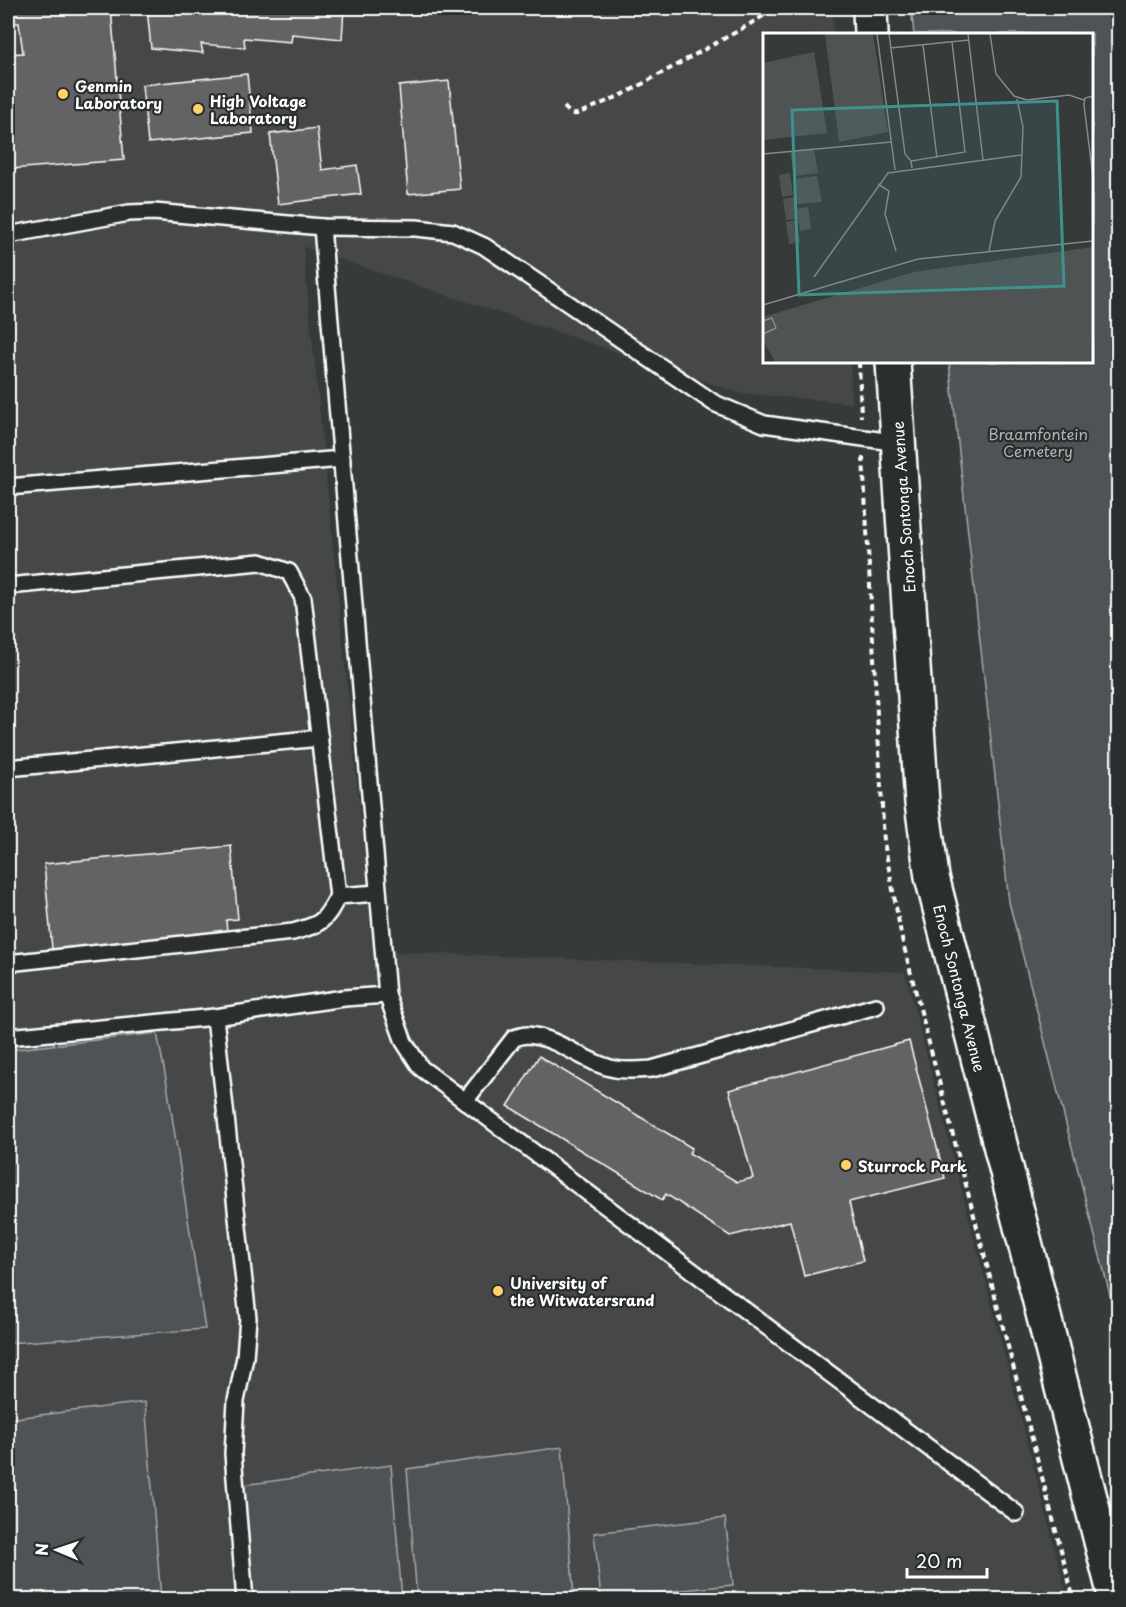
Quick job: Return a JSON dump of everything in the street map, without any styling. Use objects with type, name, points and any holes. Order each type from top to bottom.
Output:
[{"type":"main road","points":[[870,8],[871,33]]},
{"type":"main road","name":"Enoch Sontonga Avenue","points":[[893,363],[922,803],[932,877],[1116,1599]]},
{"type":"lane","points":[[8,235],[129,213],[154,212],[322,227],[416,228],[453,232],[484,246],[714,403],[764,424],[899,443]]},
{"type":"lane","points":[[322,227],[387,995],[404,1042],[421,1068],[1016,1513]]},
{"type":"lane","points":[[8,487],[342,459]]},
{"type":"lane","points":[[8,586],[260,562],[289,572],[303,598],[338,896],[327,917],[314,926],[292,932],[8,963]]},
{"type":"lane","points":[[8,768],[320,738]]},
{"type":"lane","points":[[338,896],[378,893]]},
{"type":"lane","points":[[8,1036],[215,1017],[344,998],[387,995]]},
{"type":"lane","points":[[465,1101],[513,1038],[526,1035],[545,1040],[599,1064],[614,1069],[633,1071],[652,1069],[876,1006]]},
{"type":"lane","points":[[215,1017],[248,1318],[246,1350],[236,1401],[233,1438],[234,1476],[245,1599]]},
{"type":"path","points":[[564,106],[574,115],[624,94],[777,8]]},
{"type":"shaded area","points":[[8,8],[832,8],[834,33],[763,33],[763,363],[850,363],[852,403],[739,393],[303,247],[374,951],[905,972],[1068,1599],[8,1600]]},
{"type":"green space","name":"Braamfontein Cemetery","points":[[911,8],[1118,8],[1118,1326],[1009,902],[949,363],[1093,363],[1093,33],[914,33]]},
{"type":"green space","points":[[157,1033],[205,1329],[8,1343],[8,1050]]},
{"type":"green space","points":[[145,1402],[161,1599],[8,1599],[8,1419]]},
{"type":"green space","points":[[562,1447],[574,1597],[555,1600],[417,1599],[407,1469]]},
{"type":"green space","points":[[391,1465],[402,1599],[245,1599],[235,1486]]},
{"type":"green space","points":[[725,1518],[733,1585],[601,1598],[594,1533]]},
{"type":"green space","points":[[802,1591],[803,1599],[732,1599]]},
{"type":"building","name":"Genmin Laboratory","points":[[8,8],[111,8],[124,160],[11,169],[8,133],[8,54],[23,53],[19,23],[8,23]]},
{"type":"building","points":[[147,8],[344,8],[342,39],[292,34],[291,42],[244,38],[245,48],[201,44],[203,53],[151,48]]},
{"type":"building","name":"High Voltage Laboratory","points":[[247,74],[253,133],[148,143],[142,85]]},
{"type":"building","points":[[449,81],[460,189],[408,194],[399,86]]},
{"type":"building","points":[[317,128],[322,170],[357,165],[361,194],[278,204],[270,134]]},
{"type":"building","points":[[231,846],[238,919],[226,920],[227,932],[52,949],[44,864]]},
{"type":"building","name":"Sturrock Park","points":[[909,1041],[945,1178],[849,1202],[863,1261],[804,1276],[790,1221],[730,1236],[666,1194],[662,1200],[508,1106],[539,1056],[692,1148],[689,1153],[737,1182],[753,1178],[729,1090]]},
{"type":"place","name":"Genmin Laboratory","points":[[63,94]]},
{"type":"place","name":"High Voltage Laboratory","points":[[198,109]]},
{"type":"place","name":"Sturrock Park","points":[[846,1165]]},
{"type":"place","name":"University of the Witwatersrand","points":[[498,1291]]}]
